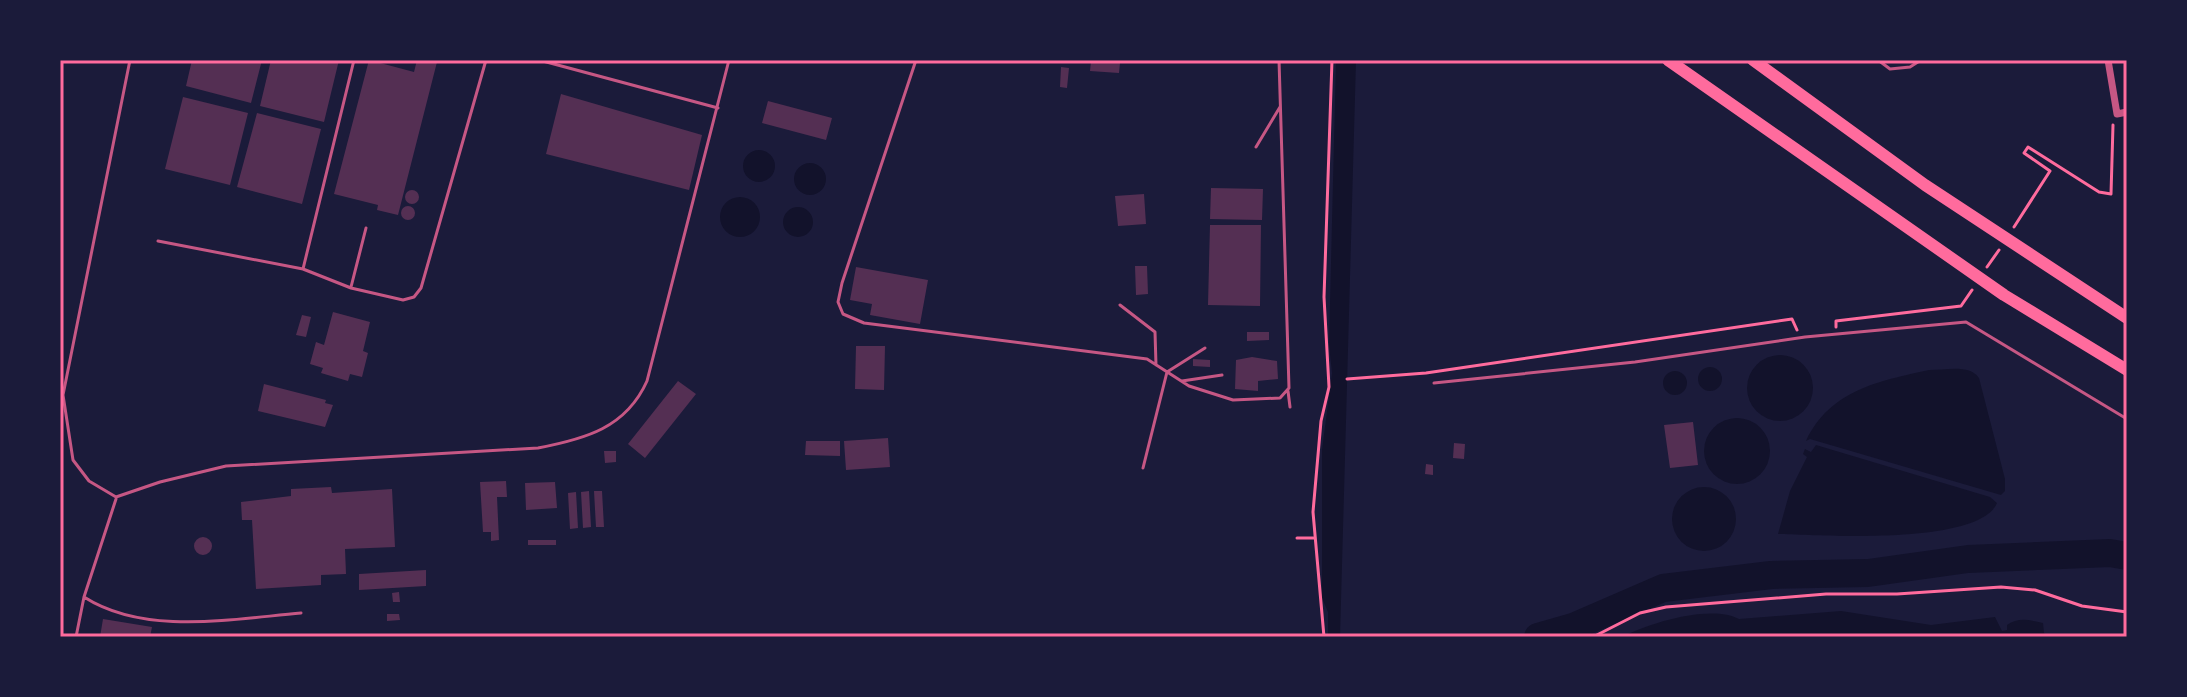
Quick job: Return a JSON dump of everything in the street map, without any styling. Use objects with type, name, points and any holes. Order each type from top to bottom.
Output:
[{"type":"highway","points":[[1668,60],[2004,295],[2127,370]]},
{"type":"highway","points":[[1753,60],[1925,185],[2127,318]]},
{"type":"street","points":[[2108,60],[2117,114],[2127,112]]},
{"type":"lane","points":[[130,60],[63,395],[73,460],[89,481],[116,497],[226,466],[538,448],[604,430],[629,410],[647,381],[729,60]]},
{"type":"lane","points":[[303,269],[354,60]]},
{"type":"lane","points":[[158,241],[303,269],[351,288],[403,300],[414,297],[421,288],[486,60]]},
{"type":"lane","points":[[539,60],[718,108]]},
{"type":"lane","points":[[916,60],[842,283],[838,302],[843,314],[864,323],[1147,359],[1182,381],[1233,400],[1280,398],[1288,391]]},
{"type":"lane","points":[[1279,60],[1290,407]]},
{"type":"lane","points":[[1878,60],[1890,69],[1910,67],[1921,60]]},
{"type":"lane","points":[[1256,147],[1280,107]]},
{"type":"lane","points":[[351,288],[366,228]]},
{"type":"lane","points":[[1120,305],[1155,332],[1156,365]]},
{"type":"lane","points":[[1434,383],[1635,362],[1820,335],[1966,322],[2127,419]]},
{"type":"lane","points":[[1143,468],[1167,372],[1205,348]]},
{"type":"lane","points":[[1182,381],[1222,375]]},
{"type":"lane","points":[[76,637],[84,597],[116,497]]},
{"type":"lane","points":[[84,597],[104,610],[155,619],[222,620],[301,613]]},
{"type":"path","points":[[1324,637],[1325,616],[1320,604],[1313,538],[1321,421],[1329,387],[1324,297],[1332,60]]},
{"type":"path","points":[[2010,233],[2050,171],[2024,153],[2028,147],[2099,192],[2111,194],[2110,134],[2117,114]]},
{"type":"path","points":[[1986,270],[2002,245]]},
{"type":"path","points":[[1840,321],[1961,306],[1977,282]]},
{"type":"path","points":[[1347,379],[1426,373],[1792,319],[1798,334],[1803,333]]},
{"type":"path","points":[[1825,330],[1836,329]]},
{"type":"path","points":[[1297,538],[1313,538]]},
{"type":"path","points":[[1593,637],[1640,613],[1666,607],[1826,594],[1897,594],[2001,587],[2035,590],[2082,606],[2127,612]]},
{"type":"shaded area","points":[[1336,60],[1356,60],[1340,637],[1328,637],[1328,612],[1322,598],[1322,450],[1332,373],[1329,345]]},
{"type":"shaded area","points":[[759,150],[771,154],[775,166],[771,178],[759,182],[747,178],[743,166],[747,154]]},
{"type":"shaded area","points":[[810,163],[821,168],[826,179],[821,190],[810,195],[799,190],[794,179],[799,168]]},
{"type":"shaded area","points":[[740,197],[754,203],[760,217],[754,231],[740,237],[726,231],[720,217],[726,203]]},
{"type":"shaded area","points":[[798,207],[808,212],[813,222],[808,232],[798,237],[788,232],[783,222],[788,212]]},
{"type":"shaded area","points":[[1780,355],[1793,358],[1803,365],[1810,375],[1813,388],[1810,401],[1803,411],[1793,418],[1780,421],[1767,418],[1757,411],[1750,401],[1747,388],[1750,375],[1757,365],[1767,358]]},
{"type":"shaded area","points":[[1710,367],[1721,374],[1722,379],[1715,390],[1710,391],[1699,384],[1698,379],[1705,368]]},
{"type":"shaded area","points":[[1964,369],[1979,378],[2005,479],[2005,491],[2001,495],[1810,439],[1806,441],[1828,410],[1842,399],[1874,384],[1929,370]]},
{"type":"shaded area","points":[[1675,371],[1684,374],[1687,383],[1684,392],[1675,395],[1666,392],[1663,383],[1666,374]]},
{"type":"shaded area","points":[[1737,418],[1760,428],[1770,451],[1760,474],[1737,484],[1714,474],[1704,451],[1714,428]]},
{"type":"shaded area","points":[[1816,445],[1990,497],[1997,503],[1984,517],[1961,526],[1930,532],[1860,536],[1778,534],[1790,491],[1807,457],[1803,454],[1805,449],[1811,452]]},
{"type":"shaded area","points":[[1698,487],[1710,487],[1727,496],[1734,507],[1734,531],[1727,542],[1710,551],[1698,551],[1686,546],[1677,537],[1672,525],[1672,513],[1677,501],[1686,492]]},
{"type":"shaded area","points":[[1841,611],[1931,625],[1995,617],[2002,631],[2007,630],[2011,622],[2029,620],[2043,623],[2044,633],[2049,637],[1622,637],[1664,621],[1697,614],[1727,615],[1739,619]]},
{"type":"building","points":[[192,60],[262,60],[251,103],[186,86]]},
{"type":"building","points":[[271,60],[339,60],[324,122],[260,106]]},
{"type":"building","points":[[369,60],[414,72],[417,60],[437,62],[398,215],[377,210],[378,205],[334,194]]},
{"type":"building","points":[[1091,61],[1120,63],[1119,73],[1090,71]]},
{"type":"building","points":[[1061,67],[1069,68],[1067,88],[1060,87]]},
{"type":"building","points":[[561,94],[702,135],[689,190],[546,154]]},
{"type":"building","points":[[183,97],[248,113],[230,185],[165,169]]},
{"type":"building","points":[[768,101],[832,118],[826,140],[762,123]]},
{"type":"building","points":[[257,113],[321,129],[302,204],[237,187]]},
{"type":"building","points":[[1211,188],[1263,189],[1262,220],[1210,219]]},
{"type":"building","points":[[412,190],[419,197],[412,204],[405,197]]},
{"type":"building","points":[[1144,194],[1146,224],[1118,226],[1115,196]]},
{"type":"building","points":[[408,206],[415,213],[408,220],[401,213]]},
{"type":"building","points":[[1210,225],[1261,225],[1260,306],[1208,305]]},
{"type":"building","points":[[1135,266],[1147,266],[1148,294],[1136,295]]},
{"type":"building","points":[[856,267],[928,280],[920,324],[870,315],[872,304],[850,300]]},
{"type":"building","points":[[333,312],[370,322],[363,351],[368,353],[362,377],[350,374],[348,381],[321,373],[323,368],[310,364],[316,342],[324,345]]},
{"type":"building","points":[[302,315],[311,317],[306,337],[296,335]]},
{"type":"building","points":[[1247,332],[1269,332],[1269,340],[1247,341]]},
{"type":"building","points":[[856,346],[885,346],[884,390],[855,389]]},
{"type":"building","points":[[1252,357],[1277,361],[1278,379],[1258,381],[1258,391],[1235,389],[1236,360]]},
{"type":"building","points":[[1193,359],[1210,360],[1210,367],[1193,366]]},
{"type":"building","points":[[678,381],[696,394],[645,458],[628,444]]},
{"type":"building","points":[[264,384],[326,400],[325,403],[333,405],[325,427],[258,411]]},
{"type":"building","points":[[1693,422],[1698,465],[1670,468],[1664,425]]},
{"type":"building","points":[[888,438],[890,467],[846,470],[844,441]]},
{"type":"building","points":[[806,441],[840,441],[840,456],[805,455]]},
{"type":"building","points":[[1454,443],[1465,444],[1464,459],[1453,458]]},
{"type":"building","points":[[604,451],[616,451],[616,462],[605,463]]},
{"type":"building","points":[[1426,464],[1433,465],[1433,475],[1425,474]]},
{"type":"building","points":[[506,481],[507,497],[497,497],[499,540],[491,541],[491,532],[483,532],[480,482]]},
{"type":"building","points":[[555,482],[557,508],[526,510],[525,483]]},
{"type":"building","points":[[331,487],[332,493],[392,489],[395,547],[345,549],[346,574],[321,575],[321,585],[256,589],[252,520],[242,520],[241,502],[291,496],[291,489]]},
{"type":"building","points":[[589,491],[591,527],[583,528],[581,492]]},
{"type":"building","points":[[594,491],[602,491],[604,527],[596,527]]},
{"type":"building","points":[[576,492],[578,528],[570,529],[568,493]]},
{"type":"building","points":[[203,537],[212,546],[203,555],[194,546]]},
{"type":"building","points":[[528,540],[556,540],[556,545],[528,545]]},
{"type":"building","points":[[426,570],[426,586],[359,590],[359,574]]},
{"type":"building","points":[[399,592],[400,602],[393,602],[392,593]]},
{"type":"building","points":[[387,614],[399,614],[400,620],[387,621]]},
{"type":"building","points":[[103,619],[152,627],[150,637],[100,637]]},
{"type":"waterway","points":[[1538,637],[1573,627],[1663,588],[1771,575],[1868,573],[1968,559],[2110,553],[2127,556]]}]
